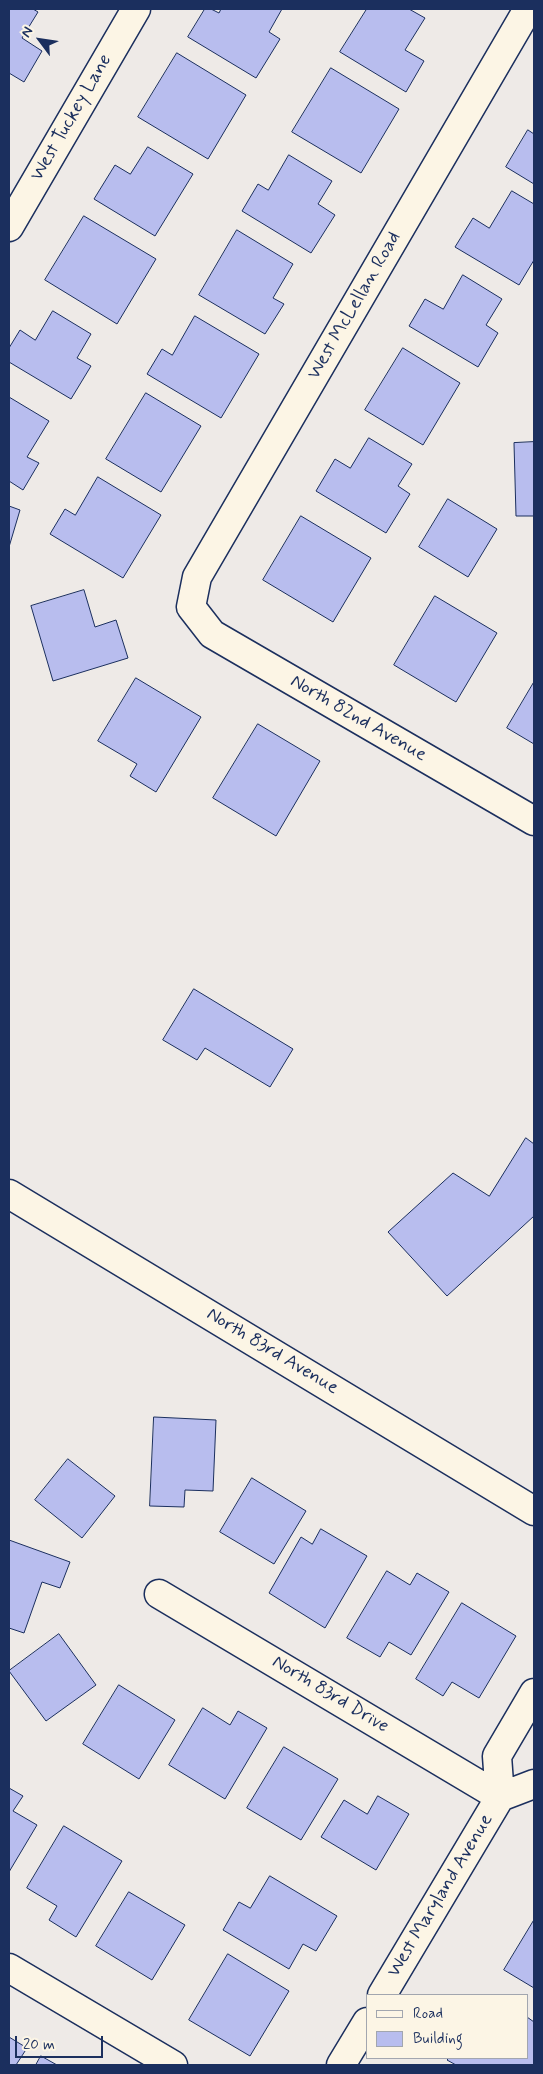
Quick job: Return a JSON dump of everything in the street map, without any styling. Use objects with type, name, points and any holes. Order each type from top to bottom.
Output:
[{"type":"street","name":"West Tuckey Lane","points":[[9,227],[136,9]]},
{"type":"street","name":"West McLellan Road","points":[[191,607],[197,577],[528,9]]},
{"type":"street","name":"North 82nd Avenue","points":[[191,607],[212,634],[534,821]]},
{"type":"street","name":"North 83rd Avenue","points":[[9,1194],[534,1511]]},
{"type":"street","name":"North 83rd Drive","points":[[159,1594],[500,1797]]},
{"type":"street","name":"West Maryland Avenue","points":[[383,1994],[500,1797],[497,1756],[534,1693]]},
{"type":"street","name":"West Maryland Avenue","points":[[500,1797],[534,1784]]},
{"type":"street","points":[[9,1968],[173,2065]]},
{"type":"street","points":[[341,2065],[366,2024]]},
{"type":"building","points":[[9,9],[33,9],[38,12],[22,38],[42,51],[24,82],[9,73]]},
{"type":"building","points":[[205,9],[211,9],[219,13],[221,9],[282,9],[269,32],[280,39],[256,78],[188,37]]},
{"type":"building","points":[[367,9],[409,9],[425,18],[405,50],[424,61],[406,92],[340,52]]},
{"type":"building","points":[[177,53],[246,95],[208,159],[138,117]]},
{"type":"building","points":[[331,68],[399,109],[361,173],[292,132]]},
{"type":"building","points":[[528,130],[534,134],[534,184],[506,167]]},
{"type":"building","points":[[148,147],[193,174],[155,236],[94,199],[115,165],[130,174]]},
{"type":"building","points":[[289,155],[332,181],[318,204],[335,215],[311,253],[242,211],[258,184],[268,190]]},
{"type":"building","points":[[512,191],[534,204],[534,260],[519,285],[455,247],[473,218],[489,228]]},
{"type":"building","points":[[84,216],[156,259],[117,324],[45,280]]},
{"type":"building","points":[[237,230],[293,264],[273,298],[284,304],[265,334],[199,295]]},
{"type":"building","points":[[463,275],[502,299],[486,325],[498,333],[478,367],[409,326],[425,299],[443,309]]},
{"type":"building","points":[[53,311],[91,334],[77,358],[91,366],[71,399],[9,362],[9,348],[20,330],[35,340]]},
{"type":"building","points":[[195,316],[259,354],[221,418],[147,374],[162,349],[172,355]]},
{"type":"building","points":[[403,348],[460,383],[423,445],[365,410]]},
{"type":"building","points":[[146,393],[201,426],[161,492],[106,459]]},
{"type":"building","points":[[9,397],[49,421],[27,457],[39,463],[23,490],[9,481]]},
{"type":"building","points":[[369,438],[412,464],[398,486],[410,494],[386,533],[316,491],[335,459],[350,468]]},
{"type":"building","points":[[534,442],[534,516],[516,516],[514,443]]},
{"type":"building","points":[[98,477],[161,515],[123,578],[50,534],[65,509],[75,515]]},
{"type":"building","points":[[448,499],[497,529],[468,577],[419,547]]},
{"type":"building","points":[[9,506],[20,510],[9,547]]},
{"type":"building","points":[[301,516],[371,558],[333,622],[263,580]]},
{"type":"building","points":[[84,590],[95,627],[116,620],[128,658],[53,681],[31,606]]},
{"type":"building","points":[[435,596],[497,633],[456,702],[394,665]]},
{"type":"building","points":[[136,678],[201,717],[156,792],[130,776],[137,764],[98,741]]},
{"type":"building","points":[[534,682],[534,744],[507,728]]},
{"type":"building","points":[[258,724],[320,761],[276,836],[213,798]]},
{"type":"building","points":[[194,989],[293,1049],[270,1087],[205,1048],[197,1060],[163,1040]]},
{"type":"building","points":[[526,1138],[534,1144],[534,1216],[447,1296],[388,1232],[453,1173],[489,1196]]},
{"type":"building","points":[[154,1417],[216,1420],[213,1491],[185,1490],[184,1507],[150,1506]]},
{"type":"building","points":[[68,1459],[115,1496],[82,1538],[35,1500]]},
{"type":"building","points":[[252,1478],[306,1511],[274,1564],[220,1532]]},
{"type":"building","points":[[321,1529],[367,1556],[325,1628],[269,1593],[301,1537],[312,1544]]},
{"type":"building","points":[[9,1540],[70,1562],[60,1588],[42,1582],[24,1633],[9,1628]]},
{"type":"building","points":[[387,1571],[410,1585],[417,1573],[449,1592],[411,1655],[389,1642],[380,1657],[347,1638]]},
{"type":"building","points":[[462,1603],[516,1636],[479,1698],[452,1682],[443,1696],[416,1679]]},
{"type":"building","points":[[59,1634],[96,1685],[46,1721],[9,1671]]},
{"type":"building","points":[[119,1685],[175,1720],[139,1779],[83,1744]]},
{"type":"building","points":[[203,1708],[230,1725],[238,1711],[267,1728],[225,1799],[169,1765]]},
{"type":"building","points":[[284,1747],[338,1779],[301,1840],[247,1808]]},
{"type":"building","points":[[9,1788],[23,1796],[13,1811],[37,1825],[9,1872]]},
{"type":"building","points":[[378,1796],[409,1814],[376,1870],[321,1837],[344,1800],[367,1814]]},
{"type":"building","points":[[64,1826],[122,1861],[76,1937],[49,1920],[57,1906],[27,1888]]},
{"type":"building","points":[[270,1876],[337,1916],[316,1951],[303,1944],[289,1969],[223,1930],[239,1902],[250,1908]]},
{"type":"building","points":[[129,1892],[185,1925],[152,1980],[96,1946]]},
{"type":"building","points":[[534,1920],[534,1988],[504,1970]]},
{"type":"building","points":[[228,1954],[289,1991],[250,2056],[189,2020]]},
{"type":"building","points":[[528,2018],[534,2022],[534,2065],[456,2065],[447,2060],[528,2059]]},
{"type":"building","points":[[9,2037],[27,2048],[16,2065],[9,2065]]},
{"type":"building","points":[[41,2056],[57,2065],[36,2065]]}]
